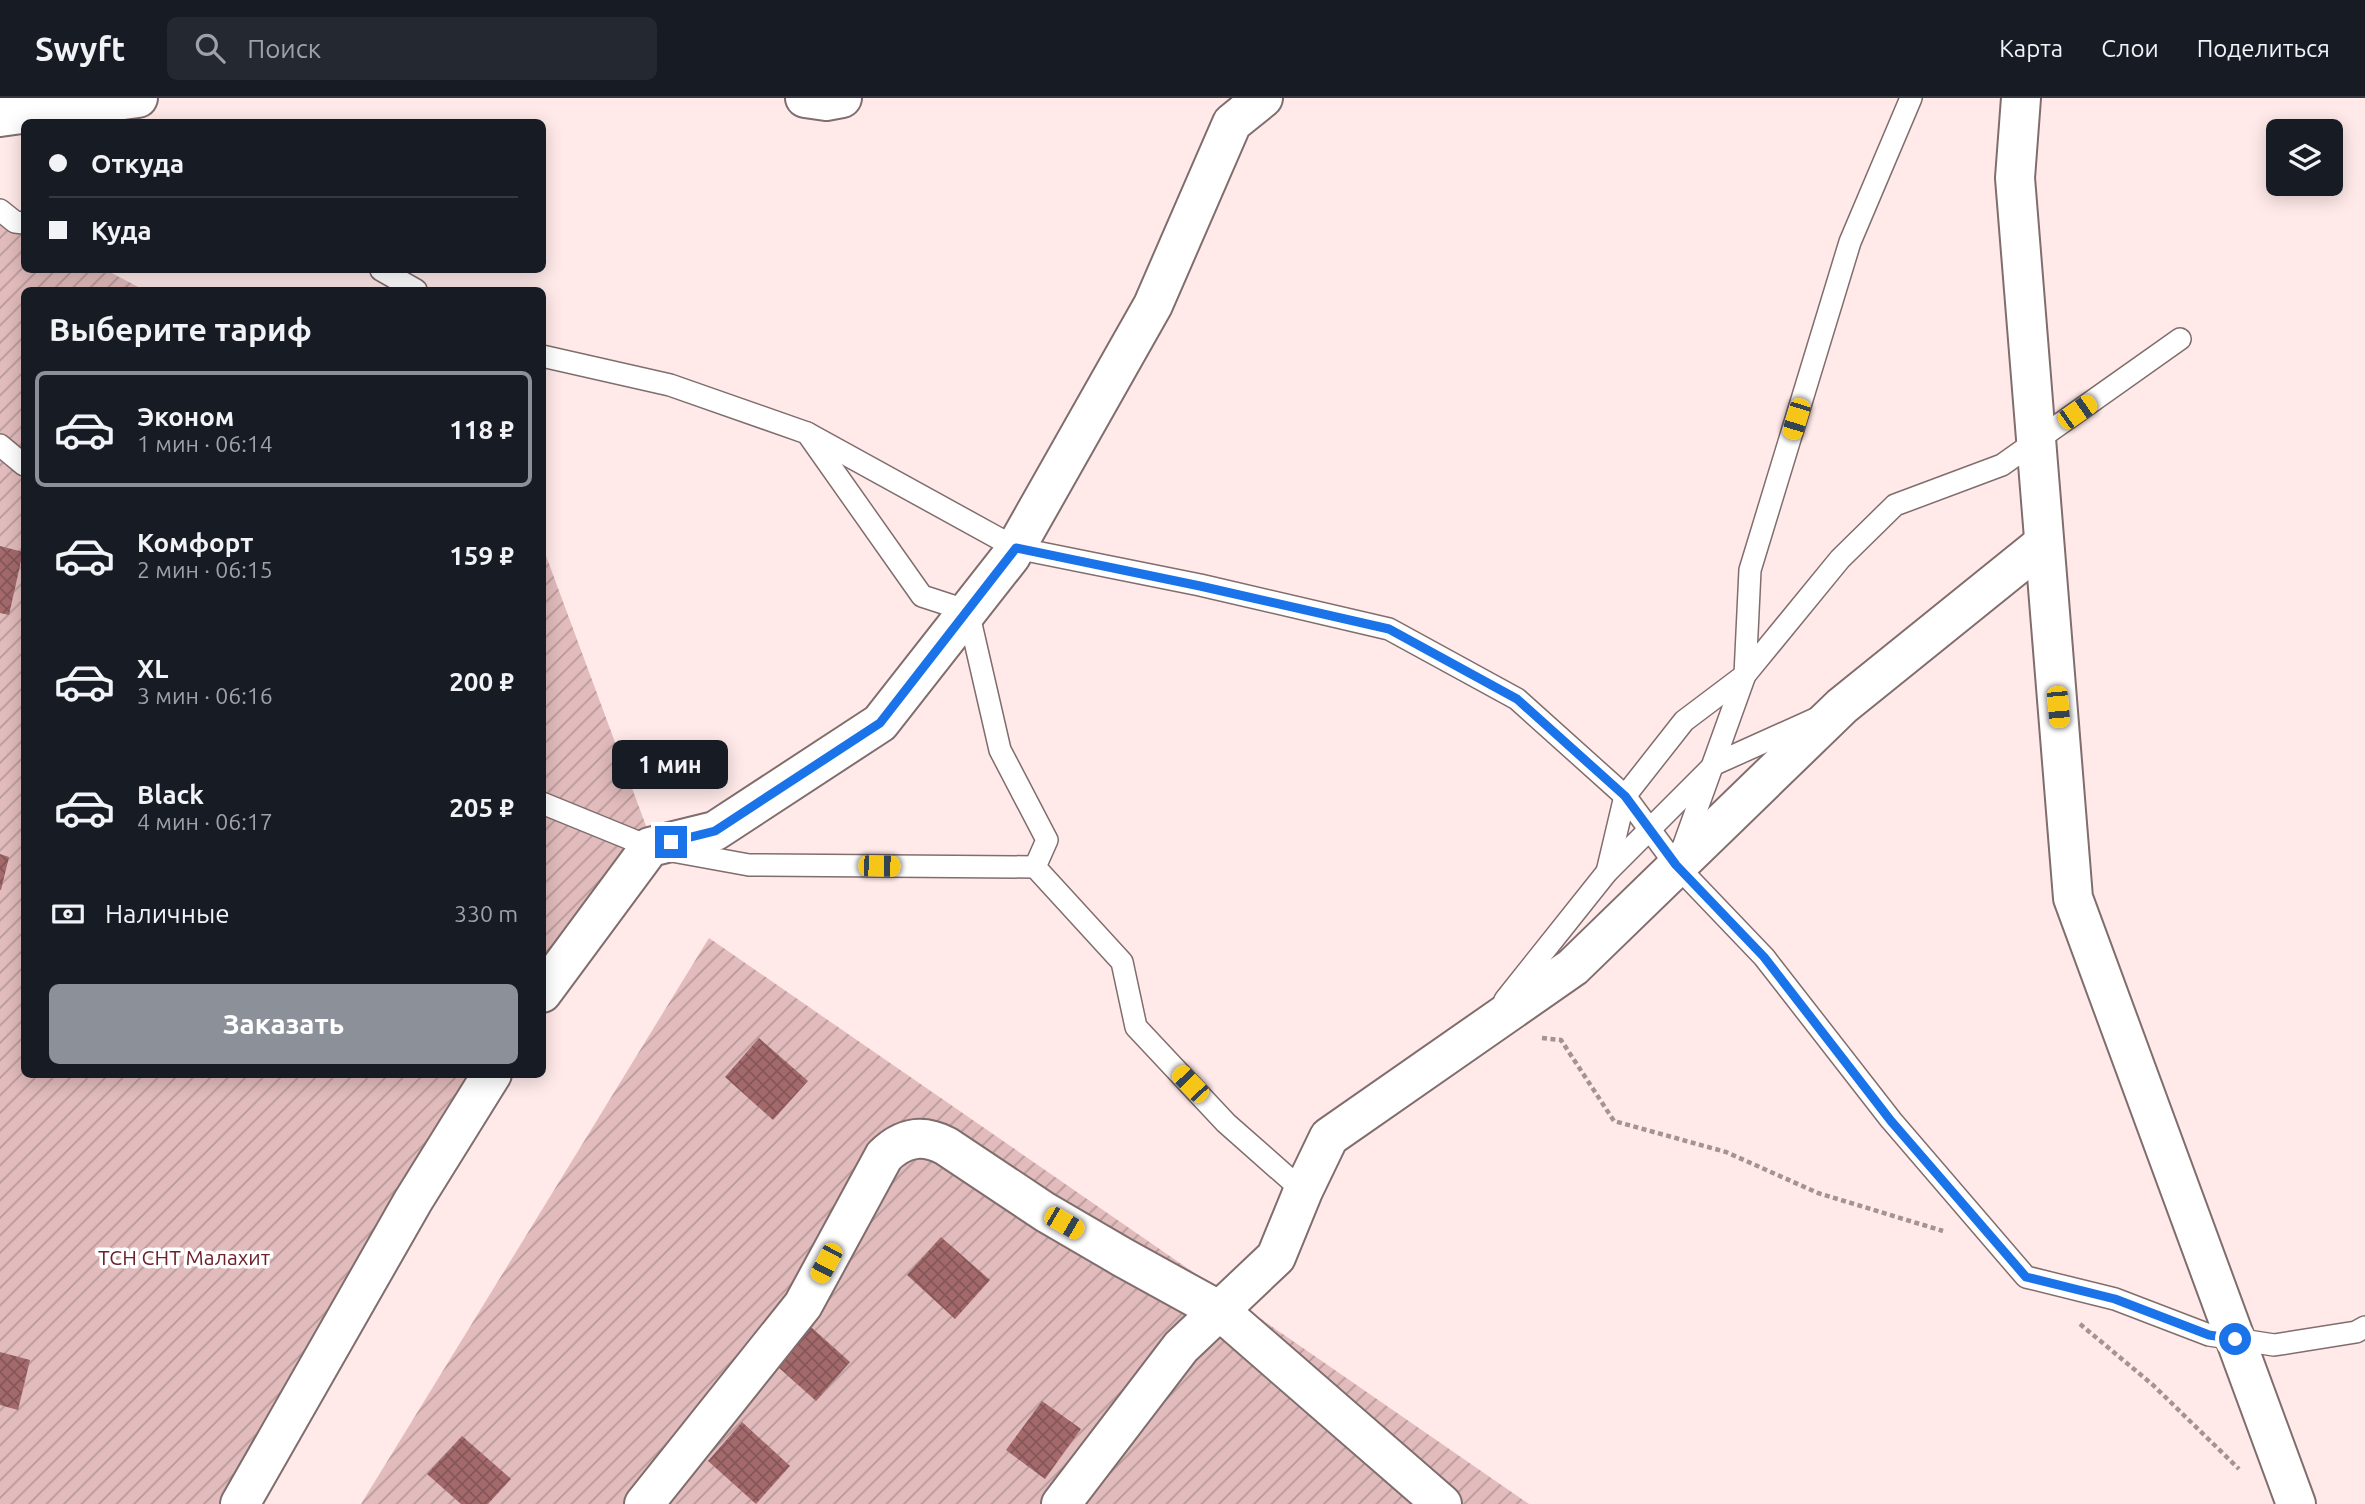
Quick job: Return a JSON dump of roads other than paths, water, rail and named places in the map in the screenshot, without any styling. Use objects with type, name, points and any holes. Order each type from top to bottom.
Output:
[{"type":"street","points":[[0,117],[138,98]]},
{"type":"street","points":[[805,98],[826,101],[842,98]]},
{"type":"street","points":[[546,988],[650,847],[715,831],[880,723],[1016,548],[1153,305],[1232,123],[1264,98]]},
{"type":"street","points":[[2021,98],[2015,178],[2073,898],[2296,1504]]},
{"type":"street","points":[[1061,1504],[1181,1347],[1276,1257],[1329,1137],[1573,967],[1842,706],[2044,543]]},
{"type":"street","points":[[240,1504],[413,1200],[489,1078]]},
{"type":"street","points":[[644,1504],[803,1306],[884,1156],[894,1146],[906,1140],[920,1138],[934,1140],[946,1146],[1045,1212],[1220,1311],[1442,1504]]},
{"type":"lane","points":[[1676,865],[1715,764],[1745,675],[1750,570],[1850,243],[1911,98]]},
{"type":"lane","points":[[0,210],[15,222],[21,223]]},
{"type":"lane","points":[[386,273],[411,287]]},
{"type":"lane","points":[[1607,872],[1625,796],[1684,721],[1745,675],[1840,559],[1895,505],[2002,465],[2180,339]]},
{"type":"lane","points":[[546,357],[670,386],[807,433],[1016,548],[1389,629],[1517,699],[1625,796],[1676,865],[1764,957],[1891,1121],[2026,1277],[2115,1299],[2209,1335],[2274,1345],[2356,1332],[2365,1327]]},
{"type":"lane","points":[[807,433],[922,596],[968,611],[1000,750],[1048,840],[1035,867]]},
{"type":"lane","points":[[0,445],[21,462]]},
{"type":"lane","points":[[1482,1030],[1607,872],[1715,764],[1842,706]]},
{"type":"lane","points":[[546,805],[650,847],[749,865],[1035,867],[1122,962],[1136,1027],[1226,1123],[1303,1191]]},
{"type":"park label","name":"ТСН СНТ Малахит","points":[[184,1258]]}]
